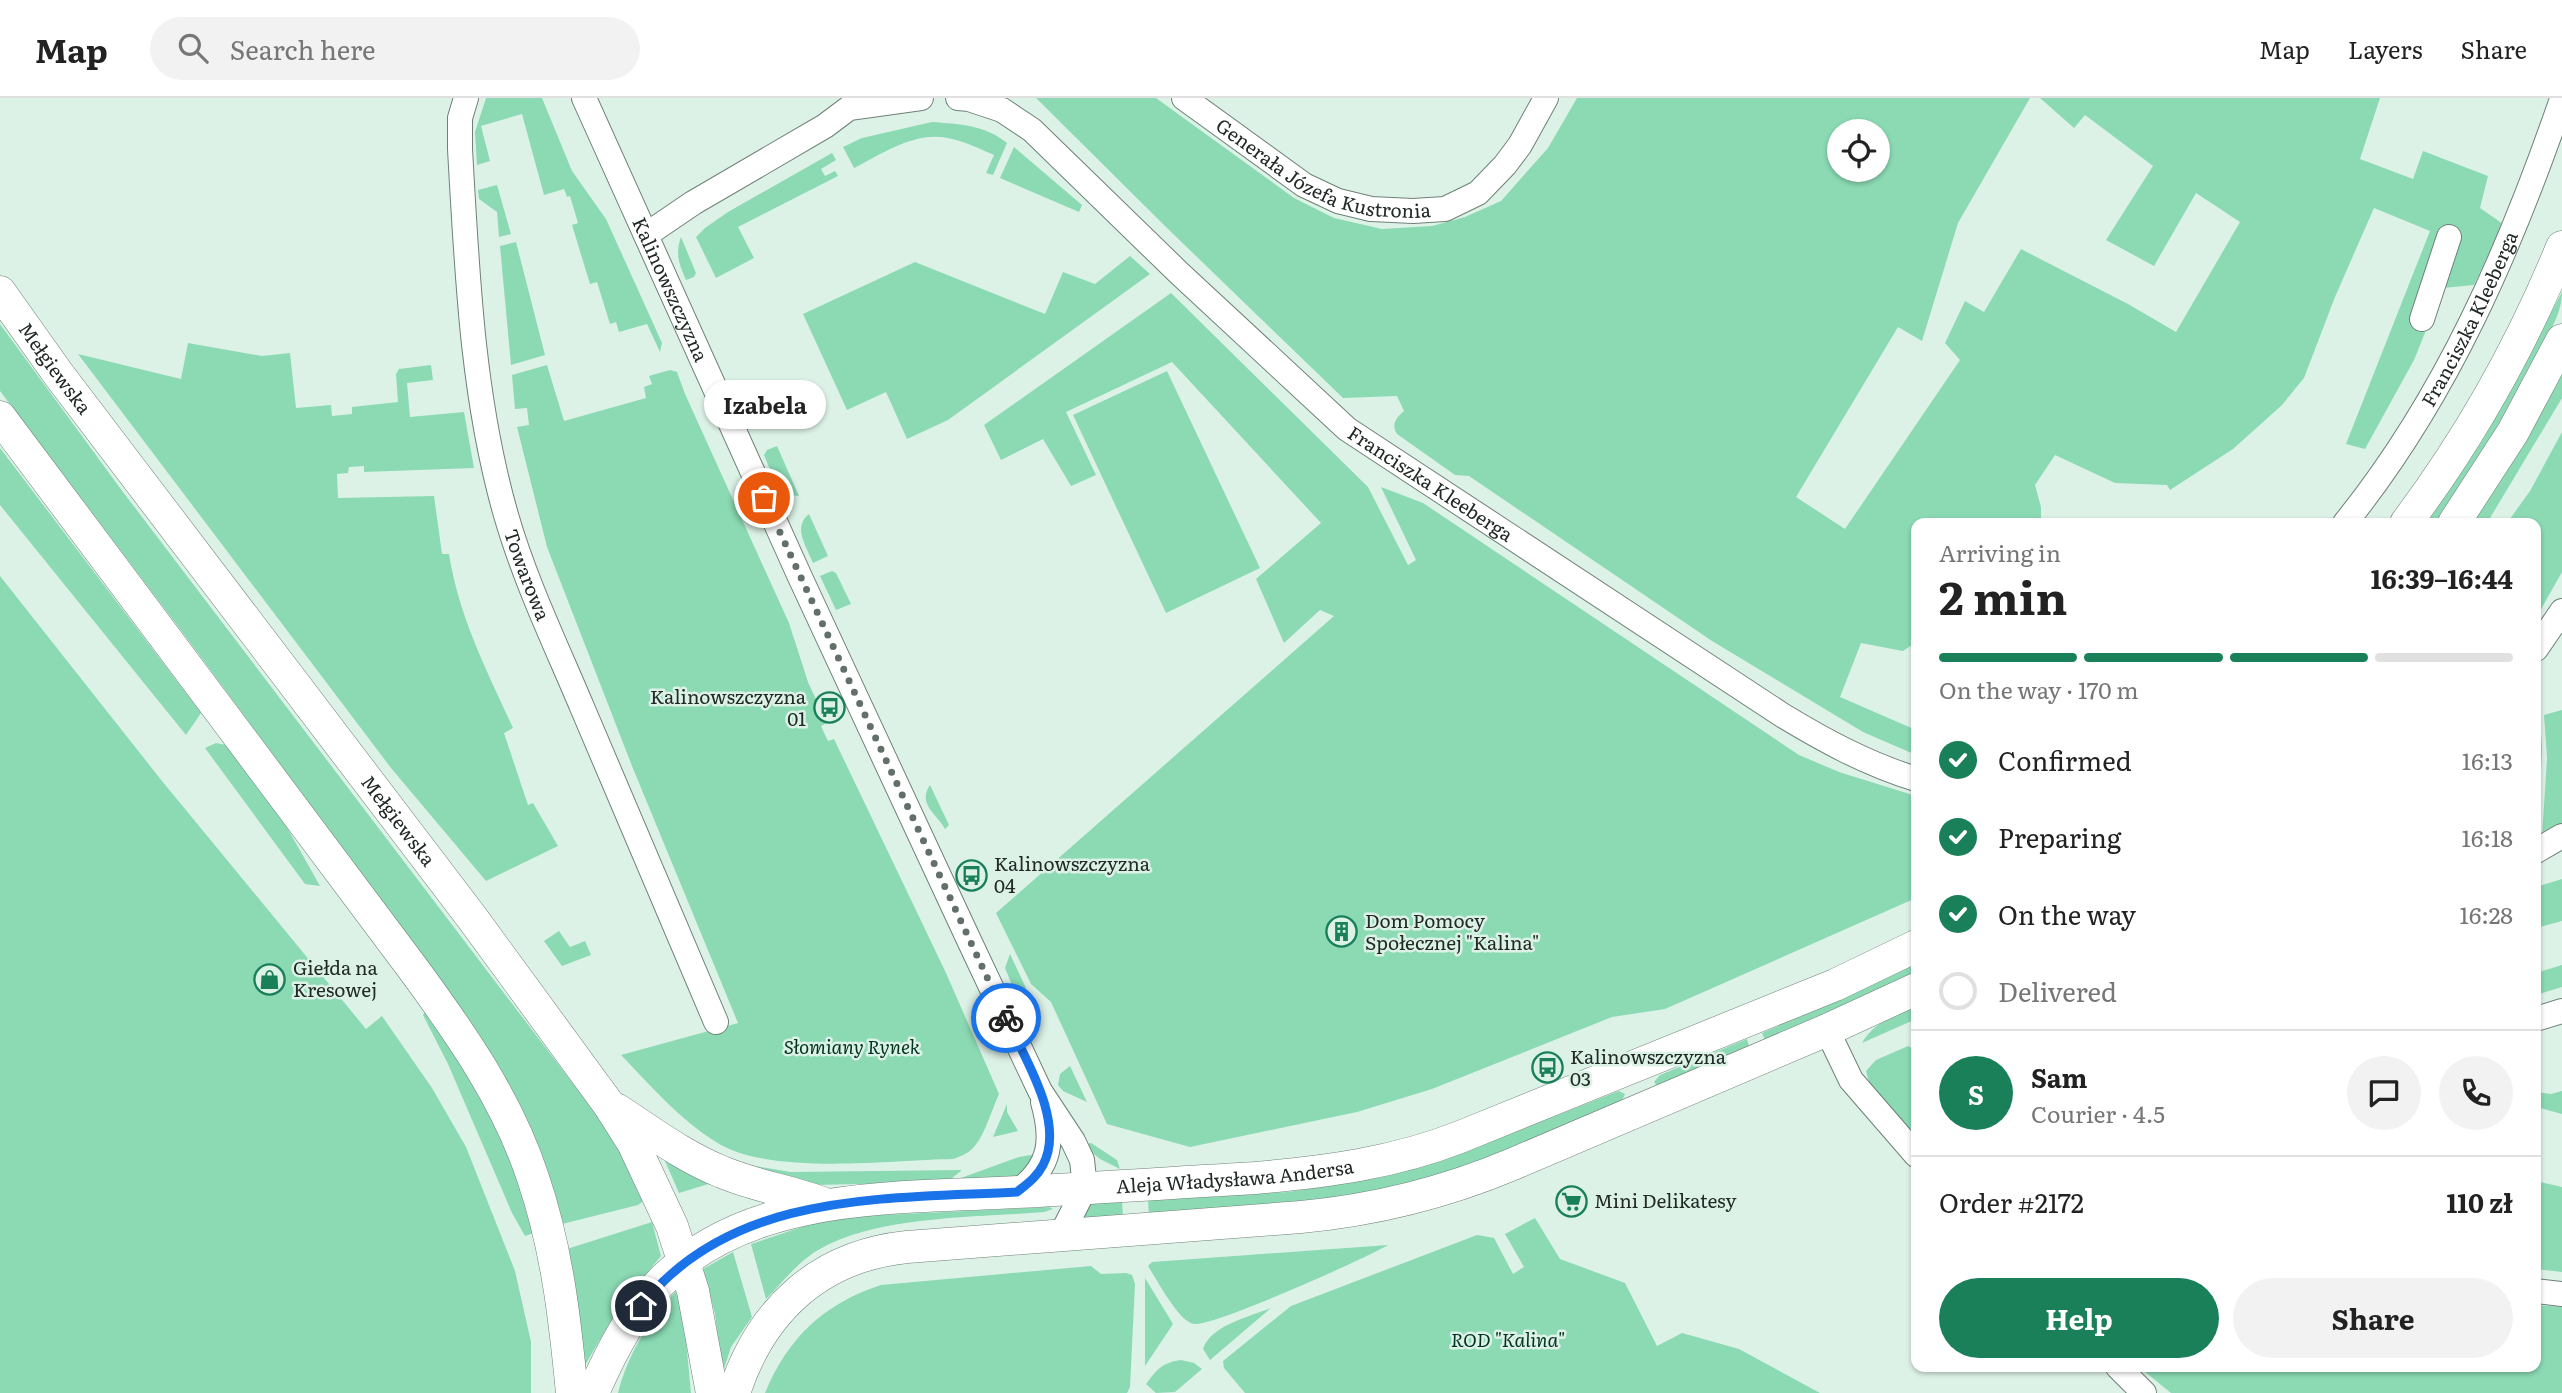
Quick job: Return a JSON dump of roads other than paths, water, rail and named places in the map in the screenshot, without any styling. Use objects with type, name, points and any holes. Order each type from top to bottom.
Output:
[{"type":"main road","points":[[2410,518],[2462,443],[2528,324],[2561,255]]},
{"type":"main road","name":"Mełgiewska","points":[[0,292],[59,375],[473,919],[609,1105],[658,1192],[685,1263],[712,1393]]},
{"type":"main road","points":[[2457,518],[2507,442],[2562,340]]},
{"type":"main road","points":[[0,417],[461,1033],[494,1088],[533,1177],[551,1241],[563,1301],[572,1393]]},
{"type":"main road","name":"Aleja Władysława Andersa","points":[[593,1393],[641,1306],[668,1275],[708,1247],[793,1211],[868,1199],[1267,1177],[1320,1172],[1377,1162],[1436,1146],[1632,1068],[1835,985],[1911,948]]},
{"type":"main road","points":[[734,1393],[750,1352],[781,1307],[820,1275],[867,1254],[893,1248],[1314,1216],[1398,1203],[1474,1180],[1827,1030],[1911,991]]},
{"type":"main road","points":[[1632,1068],[1648,1107]]},
{"type":"main road","points":[[609,1105],[693,1159],[719,1171],[826,1205]]},
{"type":"street","name":"Towarowa","points":[[466,98],[460,118],[460,149],[479,389],[506,514],[537,600],[624,811],[716,1022]]},
{"type":"street","name":"Kalinowszczyzna","points":[[584,98],[800,577],[1040,1091],[1082,1160],[1085,1188]]},
{"type":"street","points":[[646,235],[693,203],[825,126],[852,103],[920,98]]},
{"type":"street","name":"Franciszka Kleeberga","points":[[958,98],[999,104],[1032,130],[1179,273],[1347,429],[1782,715],[1853,756],[1911,777]]},
{"type":"street","name":"Generała Józefa Kustronia","points":[[1184,98],[1304,185],[1349,204],[1371,209],[1413,211],[1445,209],[1466,199],[1487,184],[1520,145],[1546,98]]},
{"type":"street","name":"Franciszka Kleeberga","points":[[2349,518],[2374,487],[2469,330],[2532,184],[2562,99]]},
{"type":"street","points":[[2422,319],[2449,237]]},
{"type":"street","points":[[2541,642],[2562,611]]},
{"type":"street","points":[[2541,848],[2562,836]]},
{"type":"street","points":[[2541,1017],[2562,1011]]},
{"type":"street","points":[[1827,1030],[1851,1080],[1911,1149]]},
{"type":"street","name":"Kalinowszczyzna","points":[[1017,1192],[1033,1180],[1044,1164],[1049,1124],[1040,1091]]},
{"type":"street","points":[[1061,1235],[1085,1188]]},
{"type":"street","points":[[2541,1291],[2562,1293]]},
{"type":"street","points":[[2123,1372],[2144,1393]]},
{"type":"place","name":"Izabela","points":[[764,498]]},
{"type":"place","name":"Kalinowszczyzna 01","points":[[829,708]]},
{"type":"place","name":"Kalinowszczyzna 04","points":[[971,875]]},
{"type":"place","name":"Dom Pomocy Społecznej \"Kalina\"","points":[[1342,932]]},
{"type":"place","name":"Giełda na Kresowej","points":[[270,979]]},
{"type":"place","name":"Kalinowszczyzna 03","points":[[1547,1068]]},
{"type":"place","name":"Mini Delikatesy","points":[[1571,1201]]},
{"type":"park label","name":"Słomiany Rynek","points":[[852,1047]]},
{"type":"park label","name":"ROD \"Kalina\"","points":[[1508,1340]]}]
